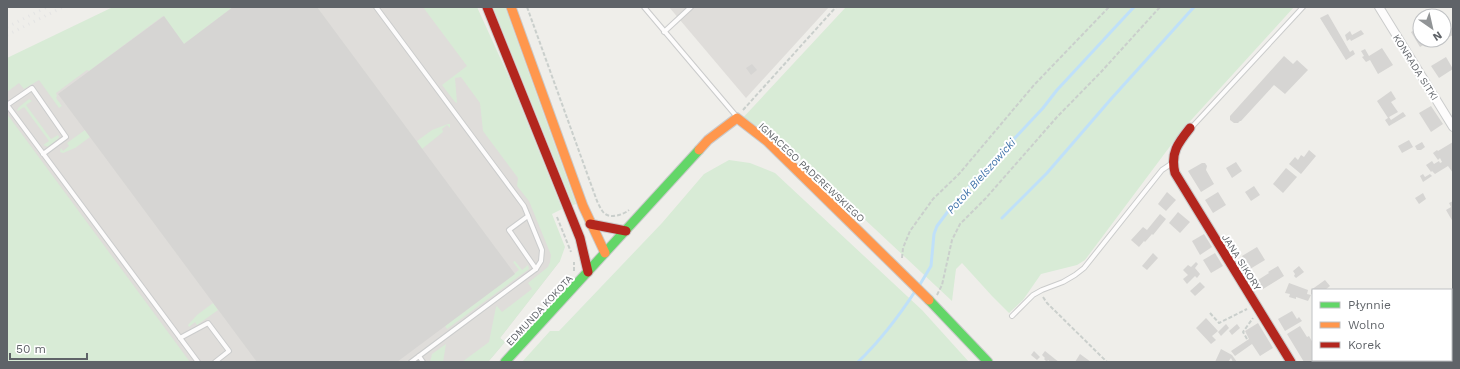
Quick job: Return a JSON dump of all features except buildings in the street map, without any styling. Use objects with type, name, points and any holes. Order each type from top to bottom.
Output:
[{"type":"main road","points":[[487,7],[580,238],[588,272]]},
{"type":"main road","points":[[511,7],[590,224],[605,253]]},
{"type":"main road","points":[[588,272],[708,140],[737,118]]},
{"type":"main road","name":"IGNACEGO PADEREWSKIEGO","points":[[737,118],[768,142],[897,268],[988,362]]},
{"type":"main road","points":[[1173,169],[1172,157],[1178,143],[1190,128]]},
{"type":"main road","name":"JANA SIKORY","points":[[1173,169],[1255,309],[1291,362]]},
{"type":"main road","points":[[590,224],[626,231]]},
{"type":"main road","points":[[580,238],[605,253]]},
{"type":"main road","name":"EDMUNDA KOKOTA","points":[[505,362],[588,272]]},
{"type":"street","name":"KONRADA SITKI","points":[[1379,7],[1453,127]]},
{"type":"lane","points":[[376,7],[521,201],[542,250],[541,261],[536,269],[411,362]]},
{"type":"lane","points":[[644,7],[737,118]]},
{"type":"lane","points":[[664,32],[691,7]]},
{"type":"lane","points":[[1190,128],[1303,7]]},
{"type":"lane","points":[[43,154],[66,137],[32,88],[7,105],[43,154],[198,362]]},
{"type":"lane","points":[[1012,316],[1033,295],[1063,282],[1084,268],[1162,170],[1173,169]]},
{"type":"lane","points":[[528,216],[509,230],[536,269]]},
{"type":"lane","points":[[180,338],[208,323],[229,352],[215,362]]},
{"type":"lane","points":[[419,356],[423,362]]},
{"type":"path","points":[[527,7],[597,201],[604,212],[612,216],[625,213],[632,206]]},
{"type":"path","points":[[737,118],[836,7]]},
{"type":"path","points":[[897,268],[910,231],[933,199],[959,174],[1034,85],[1109,7]]},
{"type":"path","points":[[928,299],[938,294],[942,285],[952,240],[960,224],[986,198],[1057,117],[1101,72],[1160,7]]},
{"type":"path","points":[[557,217],[570,249],[574,263],[573,272]]},
{"type":"path","points":[[1042,290],[1043,299],[1107,362]]},
{"type":"path","points":[[1210,313],[1220,323],[1255,309]]},
{"type":"path","points":[[1247,339],[1243,332],[1255,309]]},
{"type":"shaded area","points":[[139,7],[443,7],[560,261],[500,338],[505,342],[488,362],[7,362],[7,70]]},
{"type":"shaded area","points":[[669,7],[829,7],[746,98]]},
{"type":"green space","points":[[113,7],[233,7],[184,44],[163,16],[89,71],[87,70],[56,93],[56,98],[62,106],[59,108],[39,80],[24,89],[19,83],[7,92],[7,58]]},
{"type":"green space","points":[[423,7],[477,7],[508,75],[562,209],[552,214],[565,247],[560,261],[500,338],[505,342],[488,362],[462,362],[489,342],[496,307],[497,306],[502,312],[532,289],[528,283],[548,267],[551,255],[529,201],[517,186],[518,178],[483,131],[480,103],[461,77],[455,78],[457,103],[442,85],[467,66]]},
{"type":"green space","points":[[493,7],[505,7],[576,204],[573,205]]},
{"type":"green space","points":[[846,7],[1294,7],[1183,129],[1085,260],[1077,265],[1041,274],[1023,300],[1009,313],[962,263],[956,269],[952,301],[767,128],[739,122]]},
{"type":"green space","points":[[29,99],[32,101],[26,105],[51,139],[58,135],[59,137],[48,147],[43,145],[49,141],[24,107],[18,111],[17,110]]},
{"type":"green space","points":[[7,114],[190,362],[7,362]]},
{"type":"green space","points":[[448,124],[450,124],[450,128],[447,125],[442,129],[443,132],[422,149],[417,141],[432,130]]},
{"type":"green space","points":[[85,130],[90,137],[75,148],[63,153],[60,152],[61,148],[63,151],[69,146],[67,143]]},
{"type":"green space","points":[[729,160],[750,163],[775,173],[922,310],[969,362],[522,362],[550,331],[559,331],[662,223],[704,174]]},
{"type":"green space","points":[[515,261],[522,270],[528,265],[529,269],[447,329],[445,326],[519,270],[513,262]]},
{"type":"green space","points":[[213,303],[218,310],[197,325],[195,322],[189,327],[188,325],[197,315]]},
{"type":"green space","points":[[446,344],[443,362],[430,362],[432,354]]},
{"type":"waterway","name":"Potok Bielszowicki","points":[[919,286],[931,266],[934,234],[937,226],[955,202],[1043,108],[1057,90],[1134,7]]},
{"type":"waterway","points":[[1002,218],[1047,173],[1194,7]]},
{"type":"waterway","name":"Potok Bielszowicki","points":[[858,362],[889,328],[916,290]]},
{"type":"railway","points":[[7,27],[47,7]]},
{"type":"railway","points":[[7,35],[63,7]]},
{"type":"traffic: fast","points":[[505,362],[699,150]]},
{"type":"traffic: fast","points":[[929,300],[988,362]]},
{"type":"traffic: slow","points":[[511,7],[583,206],[605,253]]},
{"type":"traffic: slow","points":[[699,150],[708,140],[737,118],[768,142],[929,300]]},
{"type":"traffic: jam","points":[[487,7],[580,238],[588,272]]},
{"type":"traffic: jam","points":[[1190,128],[1174,154],[1175,173],[1291,362]]},
{"type":"traffic: jam","points":[[590,224],[626,231]]}]
